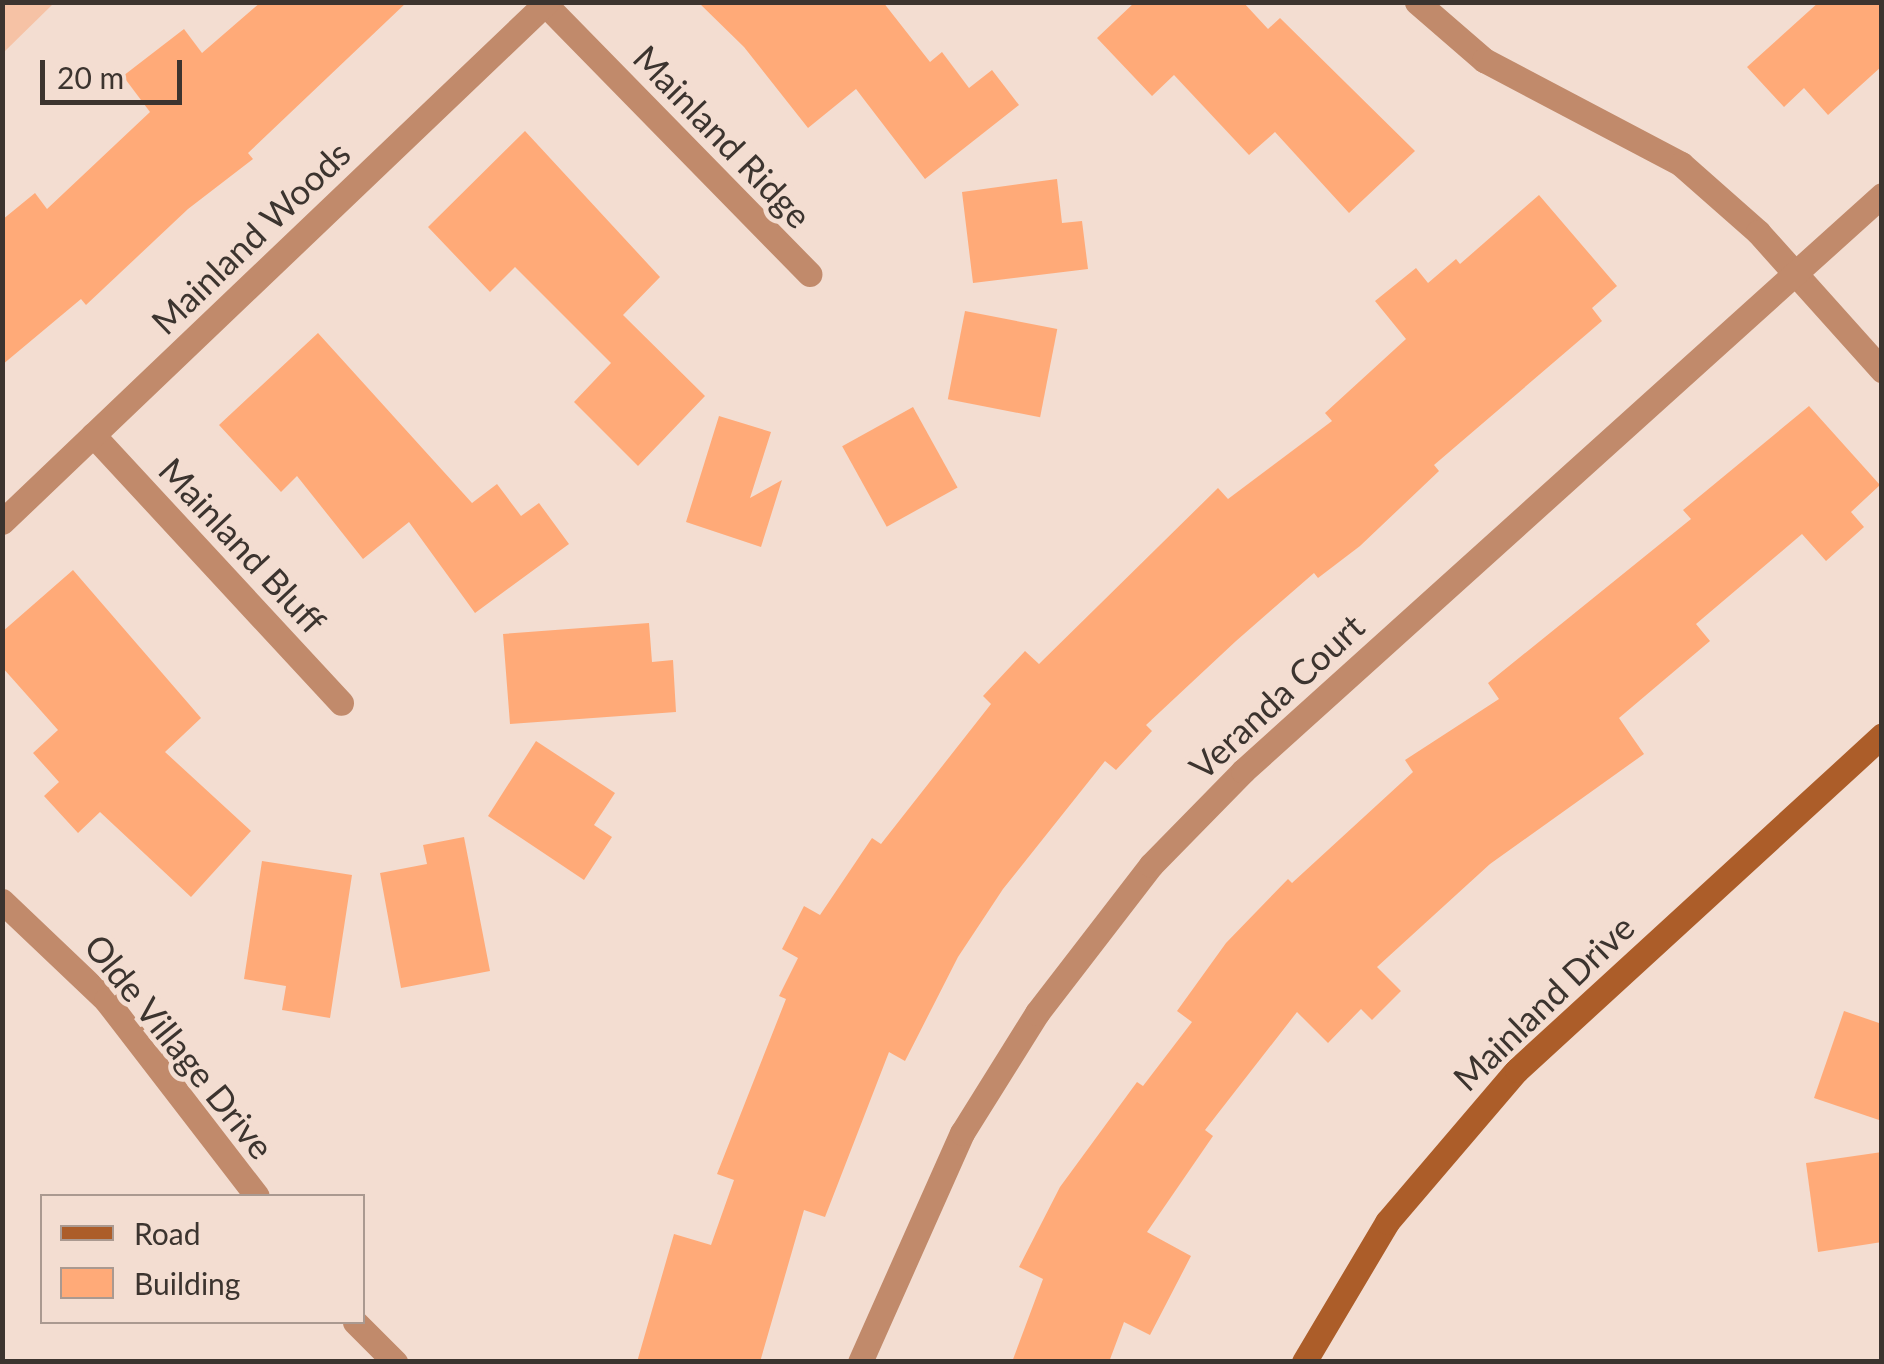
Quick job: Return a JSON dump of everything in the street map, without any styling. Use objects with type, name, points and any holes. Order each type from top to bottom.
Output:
[{"type":"main road","name":"Mainland Drive","points":[[1304,1362],[1387,1222],[1517,1070],[1882,736]]},
{"type":"street","points":[[1418,2],[1484,60],[1681,164],[1794,274],[1882,370]]},
{"type":"street","name":"Mainland Ridge","points":[[546,3],[809,274]]},
{"type":"street","name":"Mainland Woods","points":[[2,522],[546,3]]},
{"type":"street","name":"Veranda Court","points":[[860,1362],[962,1133],[1055,987],[1150,865],[1242,770],[1882,195]]},
{"type":"street","name":"Mainland Bluff","points":[[93,436],[341,702]]},
{"type":"street","name":"Olde Village Drive","points":[[2,901],[106,1000],[255,1194]]},
{"type":"street","points":[[358,1324],[395,1362]]},
{"type":"shaded area","points":[[3,2],[54,2],[54,3],[3,53]]},
{"type":"building","points":[[261,2],[407,2],[248,153],[253,159],[188,209],[86,305],[81,299],[2,365],[2,220],[35,193],[47,209],[150,112],[123,76],[184,29],[202,53]]},
{"type":"building","points":[[698,2],[883,2],[930,62],[942,52],[969,88],[992,70],[1019,105],[925,179],[856,89],[808,128],[744,47]]},
{"type":"building","points":[[1135,2],[1243,2],[1268,29],[1280,18],[1415,151],[1349,213],[1275,132],[1249,155],[1174,75],[1152,96],[1097,38]]},
{"type":"building","points":[[1819,2],[1882,2],[1882,66],[1828,115],[1804,88],[1784,107],[1747,67]]},
{"type":"building","points":[[525,131],[660,277],[623,315],[705,396],[638,466],[574,402],[611,363],[515,267],[490,292],[428,227]]},
{"type":"building","points":[[1057,179],[1062,223],[1082,221],[1088,269],[973,283],[962,192]]},
{"type":"building","points":[[1539,195],[1617,286],[1592,308],[1602,321],[1434,465],[1439,471],[1360,546],[1318,578],[1314,573],[1236,641],[1146,725],[1152,731],[1116,770],[1105,761],[1003,889],[958,957],[905,1061],[889,1052],[825,1217],[804,1210],[760,1362],[637,1362],[674,1234],[711,1245],[734,1180],[717,1174],[786,999],[779,996],[798,958],[782,949],[804,906],[820,915],[872,838],[881,844],[991,704],[983,696],[1025,651],[1039,664],[1218,488],[1228,499],[1332,421],[1325,413],[1406,339],[1375,301],[1416,268],[1428,283],[1456,259],[1460,264]]},
{"type":"building","points":[[965,311],[1057,329],[1040,417],[948,399]]},
{"type":"building","points":[[318,333],[472,503],[497,484],[521,516],[539,503],[569,544],[475,613],[409,522],[363,559],[297,476],[281,492],[219,425]]},
{"type":"building","points":[[1809,406],[1880,485],[1851,512],[1864,527],[1826,561],[1802,534],[1696,624],[1710,641],[1619,718],[1644,754],[1490,864],[1377,967],[1401,991],[1372,1020],[1361,1009],[1328,1043],[1297,1012],[1205,1130],[1213,1136],[1147,1232],[1191,1256],[1150,1335],[1124,1322],[1109,1362],[1012,1362],[1043,1279],[1019,1267],[1060,1187],[1137,1082],[1143,1086],[1192,1022],[1177,1011],[1226,943],[1288,879],[1292,883],[1413,772],[1405,760],[1499,699],[1488,683],[1691,519],[1683,510]]},
{"type":"building","points":[[913,407],[958,487],[887,527],[842,446]]},
{"type":"building","points":[[719,416],[771,432],[750,498],[782,480],[761,547],[686,522]]},
{"type":"building","points":[[73,570],[201,718],[165,752],[251,831],[191,897],[100,812],[78,833],[44,796],[59,782],[33,753],[58,730],[2,667],[2,632]]},
{"type":"building","points":[[649,623],[652,662],[673,660],[676,712],[510,724],[503,634]]},
{"type":"building","points":[[536,741],[615,793],[594,825],[612,837],[584,880],[488,816]]},
{"type":"building","points":[[464,837],[490,971],[401,988],[380,873],[427,864],[423,845]]},
{"type":"building","points":[[262,861],[352,875],[330,1018],[282,1010],[286,986],[244,979]]},
{"type":"building","points":[[1844,1011],[1882,1024],[1882,1121],[1814,1098]]},
{"type":"building","points":[[1882,1152],[1882,1242],[1818,1252],[1806,1163]]}]
